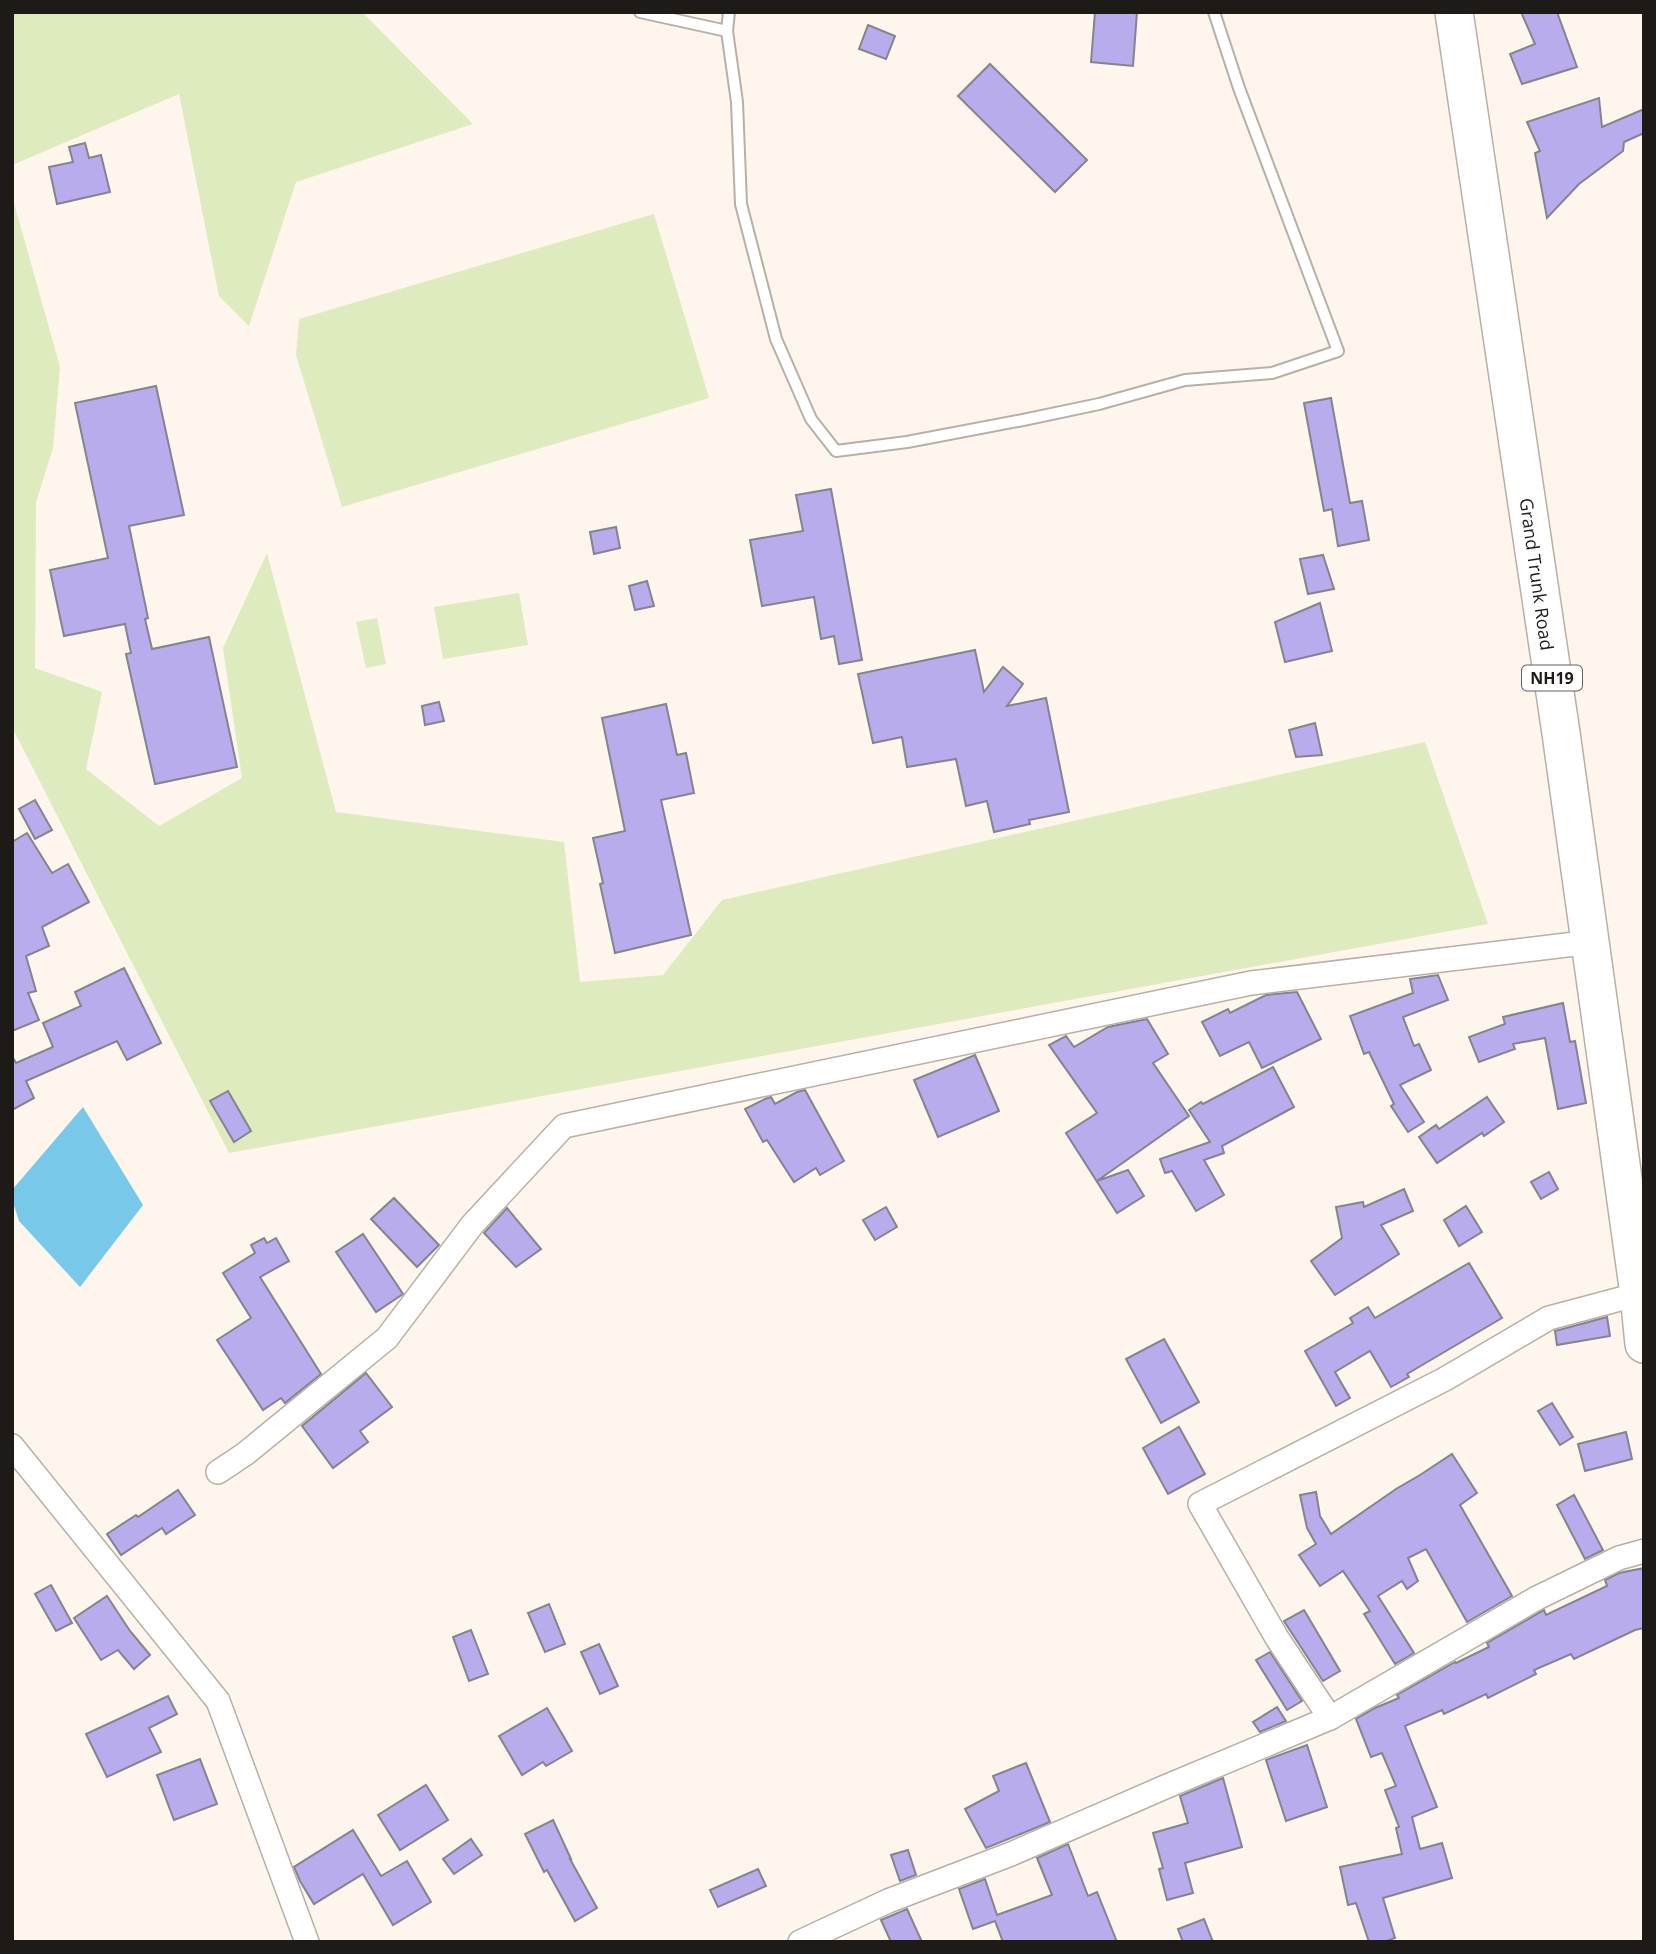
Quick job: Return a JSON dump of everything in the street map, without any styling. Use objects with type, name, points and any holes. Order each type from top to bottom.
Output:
[{"type":"highway","name":"Grand Trunk Road","points":[[1454,12],[1589,940],[1644,1344]]},
{"type":"street","points":[[218,1472],[245,1454],[387,1338],[472,1225],[564,1126],[1251,983],[1575,944],[1589,940]]},
{"type":"street","points":[[1329,1718],[1278,1638],[1200,1504],[1445,1379],[1549,1318],[1639,1294]]},
{"type":"street","points":[[12,1446],[218,1701],[307,1942]]},
{"type":"street","points":[[800,1942],[888,1901],[1012,1854],[1329,1718],[1537,1598],[1619,1558],[1644,1551]]},
{"type":"lane","points":[[640,12],[727,31]]},
{"type":"lane","points":[[729,12],[727,31],[737,102],[741,204],[776,339],[811,419],[836,450],[907,442],[1023,420],[1099,404],[1185,380],[1272,373],[1338,351],[1239,88],[1214,12]]},
{"type":"green space","points":[[12,12],[362,12],[473,124],[296,182],[249,326],[219,296],[179,94],[12,165]]},
{"type":"green space","points":[[12,196],[60,367],[53,448],[36,502],[35,668],[102,692],[86,769],[159,826],[242,778],[223,648],[267,553],[336,812],[564,842],[580,982],[663,975],[722,900],[1425,742],[1488,924],[229,1153],[12,727]]},
{"type":"green space","points":[[654,214],[709,398],[342,507],[296,355],[299,319]]},
{"type":"green space","points":[[519,593],[528,645],[443,659],[434,607]]},
{"type":"green space","points":[[377,618],[386,664],[366,668],[356,622]]},
{"type":"water","points":[[83,1107],[143,1205],[80,1287],[19,1221],[12,1190]]},
{"type":"building","points":[[1095,12],[1137,12],[1133,66],[1091,62]]},
{"type":"building","points":[[1521,12],[1557,12],[1577,67],[1522,84],[1510,54],[1535,44]]},
{"type":"building","points":[[868,25],[895,36],[886,59],[859,49]]},
{"type":"building","points":[[990,64],[1087,160],[1055,192],[958,96]]},
{"type":"building","points":[[1599,98],[1602,127],[1644,109],[1644,133],[1624,142],[1623,151],[1579,184],[1547,218],[1535,153],[1540,151],[1527,122]]},
{"type":"building","points":[[85,143],[89,158],[101,155],[110,192],[57,204],[49,167],[73,162],[69,147]]},
{"type":"building","points":[[156,386],[184,515],[129,526],[148,618],[145,619],[152,649],[209,637],[237,767],[155,784],[126,654],[131,653],[125,624],[64,636],[50,570],[108,558],[75,403]]},
{"type":"building","points":[[1331,398],[1350,503],[1362,501],[1369,540],[1338,546],[1332,509],[1324,511],[1304,403]]},
{"type":"building","points":[[831,489],[862,660],[839,664],[834,636],[821,639],[814,597],[762,606],[750,540],[803,531],[796,495]]},
{"type":"building","points":[[616,527],[620,548],[594,554],[590,532]]},
{"type":"building","points":[[1323,555],[1334,589],[1308,594],[1300,559]]},
{"type":"building","points":[[647,581],[654,606],[635,610],[629,586]]},
{"type":"building","points":[[1320,603],[1332,651],[1285,662],[1275,622]]},
{"type":"building","points":[[975,650],[984,692],[1003,667],[1023,684],[1007,706],[1046,698],[1069,812],[1029,820],[1030,824],[994,832],[987,801],[966,806],[956,759],[907,767],[902,737],[873,743],[858,674]]},
{"type":"building","points":[[439,702],[444,721],[425,725],[422,706]]},
{"type":"building","points":[[666,704],[677,755],[686,753],[694,793],[661,800],[691,935],[615,953],[593,838],[625,831],[602,718]]},
{"type":"building","points":[[1315,723],[1322,755],[1296,757],[1289,730]]},
{"type":"building","points":[[35,800],[52,830],[35,839],[19,809]]},
{"type":"building","points":[[27,833],[52,873],[68,864],[89,902],[42,927],[49,946],[26,956],[36,991],[28,993],[39,1020],[12,1031],[12,842]]},
{"type":"building","points":[[124,968],[161,1043],[127,1060],[117,1041],[26,1081],[34,1098],[12,1110],[12,1056],[16,1063],[53,1047],[43,1023],[81,1006],[75,992]]},
{"type":"building","points":[[1438,975],[1448,1000],[1403,1017],[1414,1046],[1419,1044],[1431,1070],[1400,1085],[1424,1122],[1408,1132],[1391,1106],[1394,1104],[1369,1052],[1364,1054],[1350,1016],[1413,993],[1410,979]]},
{"type":"building","points":[[1297,992],[1321,1039],[1262,1068],[1249,1042],[1220,1056],[1202,1022],[1228,1009],[1230,1013],[1266,995]]},
{"type":"building","points":[[1563,1003],[1570,1042],[1575,1041],[1586,1103],[1558,1109],[1545,1038],[1513,1044],[1515,1049],[1479,1062],[1469,1037],[1505,1024],[1503,1017]]},
{"type":"building","points":[[1147,1019],[1168,1054],[1153,1063],[1189,1116],[1097,1181],[1128,1170],[1144,1196],[1117,1213],[1066,1133],[1097,1113],[1049,1045],[1066,1036],[1074,1047],[1108,1027]]},
{"type":"building","points":[[975,1055],[999,1111],[938,1137],[914,1080]]},
{"type":"building","points":[[1273,1067],[1294,1107],[1222,1146],[1224,1153],[1204,1160],[1224,1195],[1196,1211],[1172,1171],[1165,1173],[1160,1159],[1210,1142],[1189,1110]]},
{"type":"building","points":[[805,1090],[844,1161],[820,1175],[816,1168],[794,1182],[767,1140],[763,1142],[745,1109],[771,1097],[775,1104]]},
{"type":"building","points":[[228,1091],[251,1131],[234,1142],[210,1101]]},
{"type":"building","points":[[1487,1097],[1504,1122],[1484,1136],[1482,1133],[1437,1163],[1419,1137],[1436,1125],[1439,1129]]},
{"type":"building","points":[[1549,1172],[1558,1189],[1541,1199],[1531,1182]]},
{"type":"building","points":[[1404,1189],[1413,1211],[1381,1225],[1399,1254],[1335,1295],[1311,1261],[1342,1238],[1336,1207],[1363,1202],[1364,1207]]},
{"type":"building","points":[[394,1198],[439,1245],[417,1267],[371,1219]]},
{"type":"building","points":[[1466,1206],[1482,1232],[1459,1246],[1444,1220]]},
{"type":"building","points":[[886,1207],[897,1227],[875,1240],[863,1220]]},
{"type":"building","points":[[507,1208],[541,1249],[516,1267],[484,1233]]},
{"type":"building","points":[[363,1234],[403,1294],[376,1312],[336,1252]]},
{"type":"building","points":[[264,1238],[267,1243],[276,1238],[289,1261],[260,1277],[321,1374],[285,1403],[281,1398],[263,1410],[217,1340],[251,1318],[223,1273],[255,1253],[251,1245]]},
{"type":"building","points":[[1469,1263],[1502,1318],[1407,1374],[1409,1377],[1391,1387],[1370,1351],[1335,1372],[1350,1398],[1336,1406],[1305,1351],[1353,1323],[1350,1318],[1368,1307],[1375,1318]]},
{"type":"building","points":[[1607,1317],[1610,1336],[1557,1345],[1555,1331]]},
{"type":"building","points":[[1164,1339],[1199,1402],[1161,1423],[1126,1359]]},
{"type":"building","points":[[366,1373],[392,1407],[360,1431],[368,1442],[333,1468],[302,1426]]},
{"type":"building","points":[[1552,1403],[1573,1437],[1560,1445],[1538,1411]]},
{"type":"building","points":[[1179,1427],[1205,1474],[1168,1494],[1143,1448]]},
{"type":"building","points":[[1626,1432],[1632,1459],[1585,1471],[1578,1444]]},
{"type":"building","points":[[1452,1454],[1477,1493],[1460,1505],[1512,1596],[1467,1622],[1426,1549],[1408,1558],[1418,1581],[1407,1589],[1402,1581],[1378,1596],[1414,1653],[1395,1664],[1364,1614],[1370,1611],[1343,1571],[1320,1586],[1299,1555],[1316,1544],[1307,1528],[1300,1495],[1316,1492],[1320,1516],[1331,1534]]},
{"type":"building","points":[[178,1490],[195,1515],[166,1534],[162,1528],[121,1555],[107,1534]]},
{"type":"building","points":[[1574,1495],[1603,1550],[1585,1559],[1557,1505]]},
{"type":"building","points":[[1644,1568],[1644,1628],[1574,1659],[1571,1654],[1534,1670],[1536,1674],[1488,1698],[1486,1694],[1444,1714],[1442,1710],[1405,1726],[1437,1807],[1412,1817],[1420,1849],[1442,1843],[1452,1878],[1383,1898],[1395,1938],[1384,1942],[1369,1942],[1356,1903],[1348,1905],[1340,1867],[1402,1854],[1396,1828],[1399,1827],[1385,1790],[1396,1786],[1382,1753],[1371,1757],[1356,1719],[1399,1698],[1397,1695],[1455,1662],[1489,1647],[1487,1643],[1544,1610],[1546,1615],[1607,1586],[1605,1580],[1619,1573]]},
{"type":"building","points":[[51,1585],[72,1623],[56,1631],[35,1594]]},
{"type":"building","points":[[107,1596],[150,1655],[134,1669],[118,1650],[101,1660],[74,1618]]},
{"type":"building","points":[[549,1604],[565,1644],[545,1652],[528,1613]]},
{"type":"building","points":[[1304,1610],[1340,1671],[1323,1681],[1284,1621]]},
{"type":"building","points":[[471,1630],[488,1674],[469,1681],[453,1637]]},
{"type":"building","points":[[599,1644],[618,1686],[600,1694],[581,1652]]},
{"type":"building","points":[[1270,1652],[1302,1701],[1287,1710],[1256,1660]]},
{"type":"building","points":[[168,1696],[177,1714],[149,1728],[161,1752],[107,1777],[86,1734]]},
{"type":"building","points":[[1277,1707],[1286,1721],[1260,1732],[1253,1722]]},
{"type":"building","points":[[547,1708],[572,1751],[546,1766],[543,1762],[522,1775],[499,1736]]},
{"type":"building","points":[[1307,1745],[1327,1807],[1286,1821],[1266,1760]]},
{"type":"building","points":[[200,1759],[217,1804],[174,1820],[157,1775]]},
{"type":"building","points":[[1026,1763],[1050,1822],[986,1848],[965,1809],[999,1791],[993,1776]]},
{"type":"building","points":[[1223,1778],[1242,1847],[1185,1863],[1193,1893],[1167,1900],[1159,1869],[1163,1868],[1153,1833],[1188,1823],[1180,1796]]},
{"type":"building","points":[[426,1785],[448,1820],[400,1850],[378,1815]]},
{"type":"building","points":[[553,1820],[570,1859],[597,1908],[575,1921],[547,1870],[544,1872],[525,1834]]},
{"type":"building","points":[[353,1830],[381,1876],[407,1861],[431,1902],[393,1925],[363,1874],[314,1904],[294,1867]]},
{"type":"building","points":[[471,1839],[482,1855],[454,1874],[443,1859]]},
{"type":"building","points":[[1068,1844],[1088,1896],[1097,1892],[1117,1942],[1003,1942],[995,1921],[973,1929],[959,1889],[985,1879],[997,1915],[1052,1895],[1037,1858]]},
{"type":"building","points":[[908,1850],[916,1875],[900,1881],[891,1855]]},
{"type":"building","points":[[758,1869],[766,1886],[718,1907],[710,1890]]},
{"type":"building","points":[[907,1909],[922,1942],[891,1942],[881,1920]]},
{"type":"building","points":[[1204,1919],[1213,1942],[1183,1942],[1178,1929]]}]
